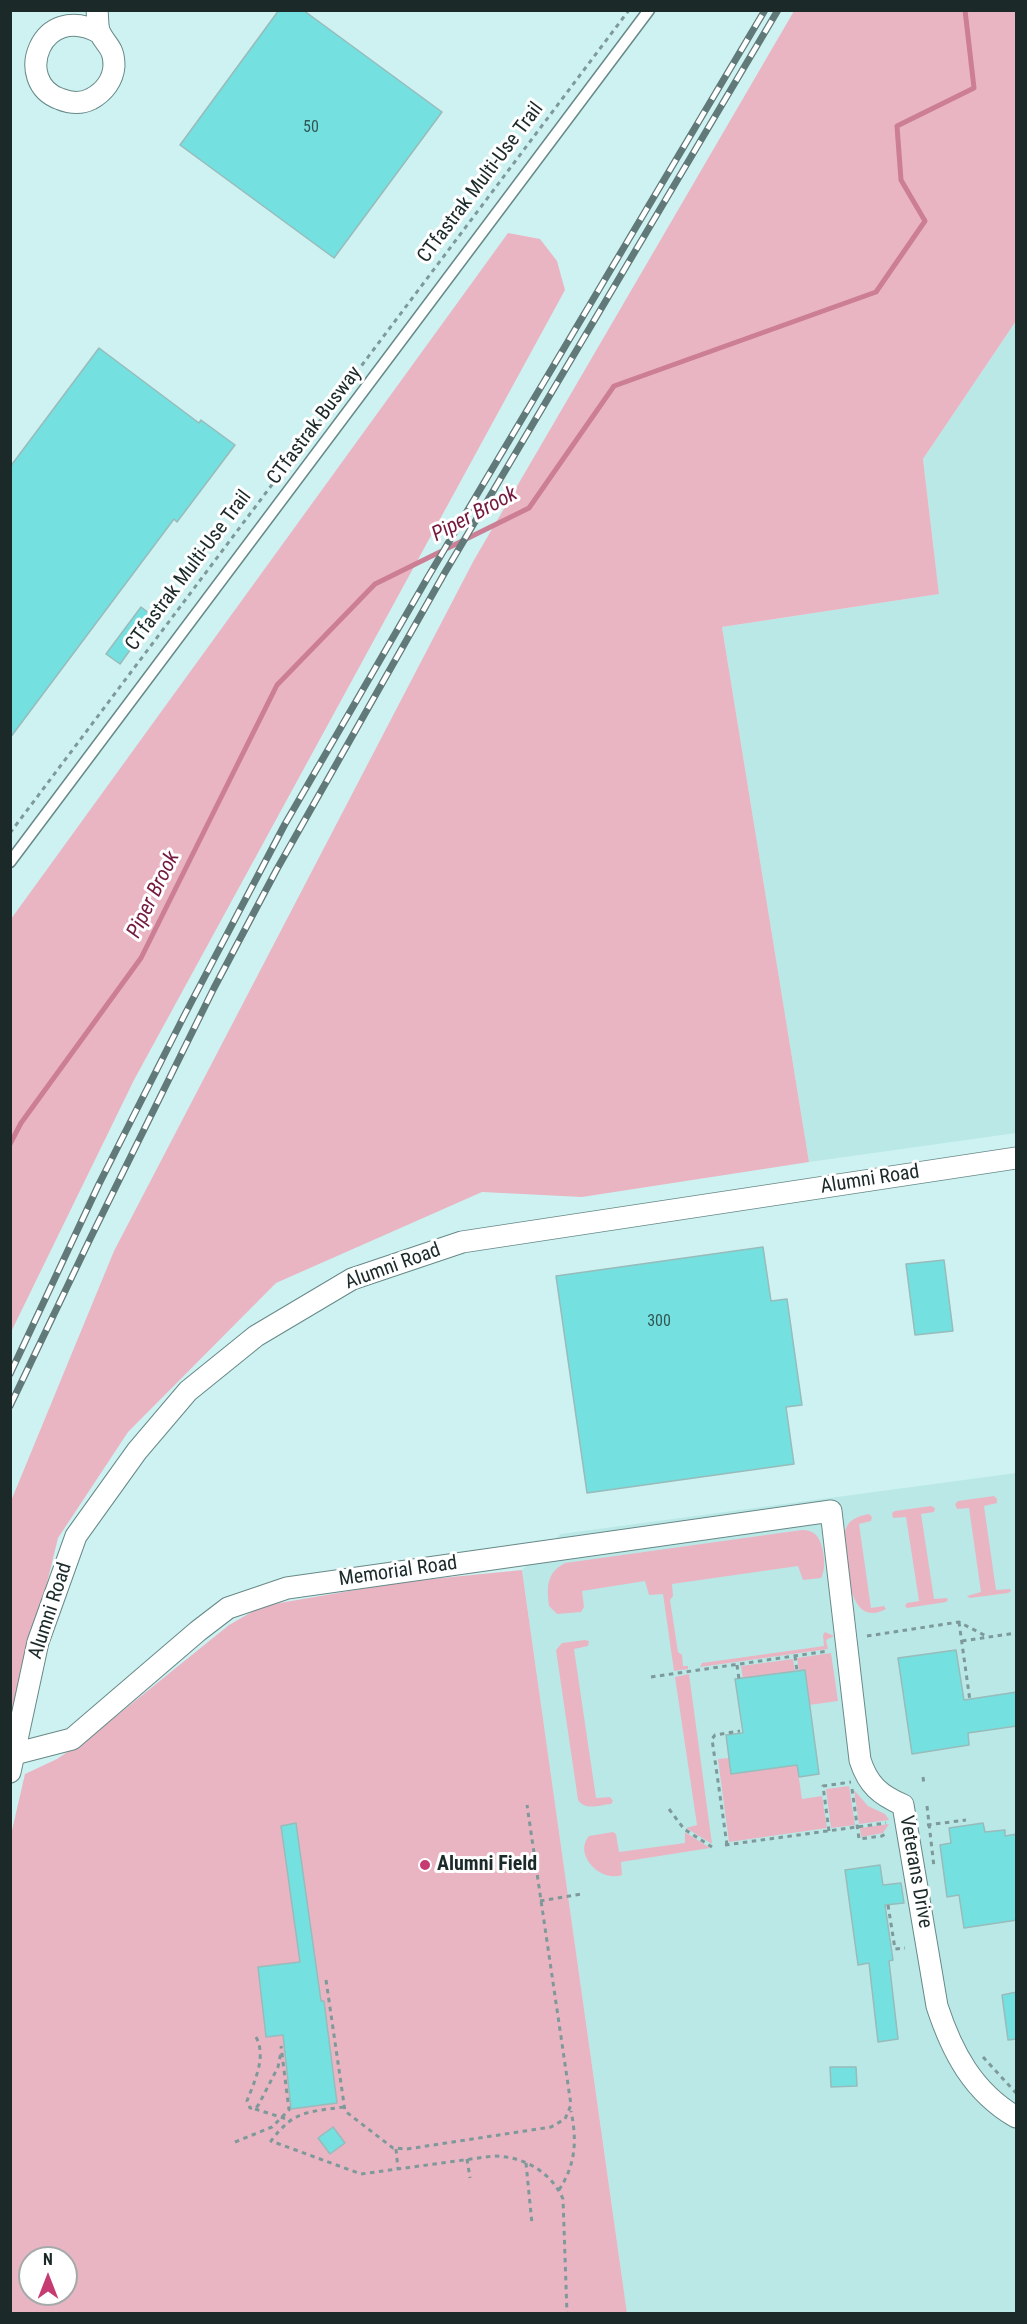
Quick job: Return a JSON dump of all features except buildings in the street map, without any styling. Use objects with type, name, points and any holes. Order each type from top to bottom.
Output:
[{"type":"street","points":[[97,10],[100,33]]},
{"type":"street","name":"Alumni Road","points":[[12,1763],[38,1642],[76,1536],[137,1451],[188,1391],[256,1336],[352,1279],[462,1242],[1017,1158]]},
{"type":"street","name":"Memorial Road","points":[[12,1763],[72,1739],[228,1608],[276,1591],[831,1511]]},
{"type":"street","name":"Veterans Drive","points":[[831,1511],[860,1760],[865,1776],[875,1789],[886,1798],[903,1805],[937,2006],[947,2038],[963,2067],[997,2106],[1017,2117]]},
{"type":"lane","name":"CTfastrak Busway","points":[[10,862],[649,10]]},
{"type":"path","name":"CTfastrak Multi-Use Trail","points":[[10,833],[629,10]]},
{"type":"path","points":[[867,1636],[959,1622],[988,1637]]},
{"type":"path","points":[[959,1622],[970,1701]]},
{"type":"path","points":[[962,1641],[1017,1633]]},
{"type":"path","points":[[651,1677],[833,1650]]},
{"type":"path","points":[[795,1656],[797,1671]]},
{"type":"path","points":[[737,1665],[739,1679]]},
{"type":"path","points":[[740,1731],[717,1734],[712,1739],[726,1845],[891,1822]]},
{"type":"path","points":[[922,1778],[924,1784]]},
{"type":"path","points":[[829,1831],[823,1786],[851,1782]]},
{"type":"path","points":[[527,1805],[576,2139],[568,2176],[559,2190]]},
{"type":"path","points":[[669,1809],[684,1829],[712,1847]]},
{"type":"path","points":[[920,1826],[966,1820]]},
{"type":"path","points":[[540,1901],[582,1894]]},
{"type":"path","points":[[888,1905],[894,1949],[905,1948]]},
{"type":"path","points":[[326,1980],[345,2112],[396,2149],[550,2127],[565,2119],[571,2109]]},
{"type":"path","points":[[256,2037],[260,2043],[260,2061],[246,2104],[253,2109],[290,2120]]},
{"type":"path","points":[[235,2142],[272,2127],[290,2110],[281,2046]]},
{"type":"path","points":[[979,2050],[991,2067],[1017,2092]]},
{"type":"path","points":[[253,2109],[259,2104],[278,2067],[281,2052]]},
{"type":"path","points":[[344,2107],[304,2112],[290,2120],[271,2141],[361,2174],[504,2156],[526,2162],[542,2173],[559,2190],[563,2199],[567,2313]]},
{"type":"path","points":[[396,2149],[398,2169]]},
{"type":"path","points":[[467,2159],[470,2178]]},
{"type":"path","points":[[526,2162],[532,2224]]},
{"type":"shaded area","points":[[794,11],[1016,11],[1016,321],[923,459],[939,594],[722,627],[809,1162],[582,1197],[482,1192],[276,1283],[128,1432],[58,1538],[11,1730],[11,1501],[114,1251],[474,560]]},
{"type":"shaded area","points":[[508,233],[540,239],[557,261],[565,290],[134,1080],[11,1332],[11,919]]},
{"type":"shaded area","points":[[1016,321],[1016,1133],[809,1162],[722,627],[939,594],[923,459]]},
{"type":"shaded area","points":[[1016,1473],[1016,2313],[627,2313],[522,1570],[561,1534]]},
{"type":"shaded area","points":[[994,1496],[997,1503],[984,1506],[996,1590],[1010,1589],[1011,1591],[970,1598],[967,1596],[981,1592],[969,1508],[957,1509],[955,1504],[958,1501]]},
{"type":"shaded area","points":[[931,1506],[935,1508],[934,1512],[921,1514],[934,1599],[947,1598],[948,1600],[907,1608],[905,1606],[907,1603],[919,1601],[906,1517],[893,1518],[892,1513]]},
{"type":"shaded area","points":[[869,1514],[872,1517],[871,1521],[859,1524],[871,1608],[884,1606],[886,1609],[873,1613],[863,1610],[856,1602],[851,1590],[844,1537],[849,1523]]},
{"type":"shaded area","points":[[802,1530],[814,1534],[821,1544],[824,1563],[821,1578],[803,1580],[798,1566],[672,1584],[673,1596],[670,1600],[678,1652],[682,1655],[683,1666],[688,1666],[688,1669],[674,1671],[663,1594],[649,1595],[645,1581],[582,1591],[584,1607],[581,1612],[557,1614],[549,1606],[549,1581],[554,1571],[565,1563]]},
{"type":"shaded area","name":"Alumni Field","points":[[522,1570],[627,2313],[11,2314],[10,1839],[25,1774],[57,1759],[94,1734],[229,1625],[262,1606],[402,1582]]},
{"type":"shaded area","points":[[825,1632],[834,1636],[826,1640],[828,1649],[700,1667],[702,1663],[824,1646]]},
{"type":"shaded area","points":[[589,1641],[588,1646],[574,1649],[596,1798],[610,1797],[613,1801],[611,1804],[593,1807],[578,1800],[556,1650],[562,1643]]},
{"type":"shaded area","points":[[831,1653],[838,1701],[809,1705],[797,1658]]},
{"type":"shaded area","points":[[793,1659],[795,1671],[743,1679],[741,1666]]},
{"type":"shaded area","points":[[689,1674],[712,1844],[686,1828],[697,1825],[675,1677]]},
{"type":"shaded area","points":[[729,1758],[732,1774],[797,1765],[802,1799],[822,1796],[827,1828],[729,1842],[718,1759]]},
{"type":"shaded area","points":[[849,1786],[855,1825],[831,1828],[826,1789]]},
{"type":"shaded area","points":[[854,1790],[868,1806],[885,1814],[889,1820],[859,1824]]},
{"type":"shaded area","points":[[889,1824],[883,1833],[861,1837],[860,1828]]},
{"type":"shaded area","points":[[613,1832],[616,1834],[619,1852],[685,1843],[685,1832],[710,1848],[621,1862],[622,1875],[605,1875],[591,1865],[584,1851],[585,1843],[589,1836]]},
{"type":"waterway","name":"Piper Brook","points":[[10,1144],[21,1123],[141,958],[277,685],[375,584],[529,508],[614,386],[876,292],[925,221],[901,180],[897,126],[974,88],[965,10]]},
{"type":"railway","points":[[10,1374],[99,1184],[285,824],[428,577],[765,10]]},
{"type":"railway","points":[[10,1406],[214,988],[277,869],[444,574],[778,10]]},
{"type":"place","name":"Alumni Field","points":[[425,1865]]}]
